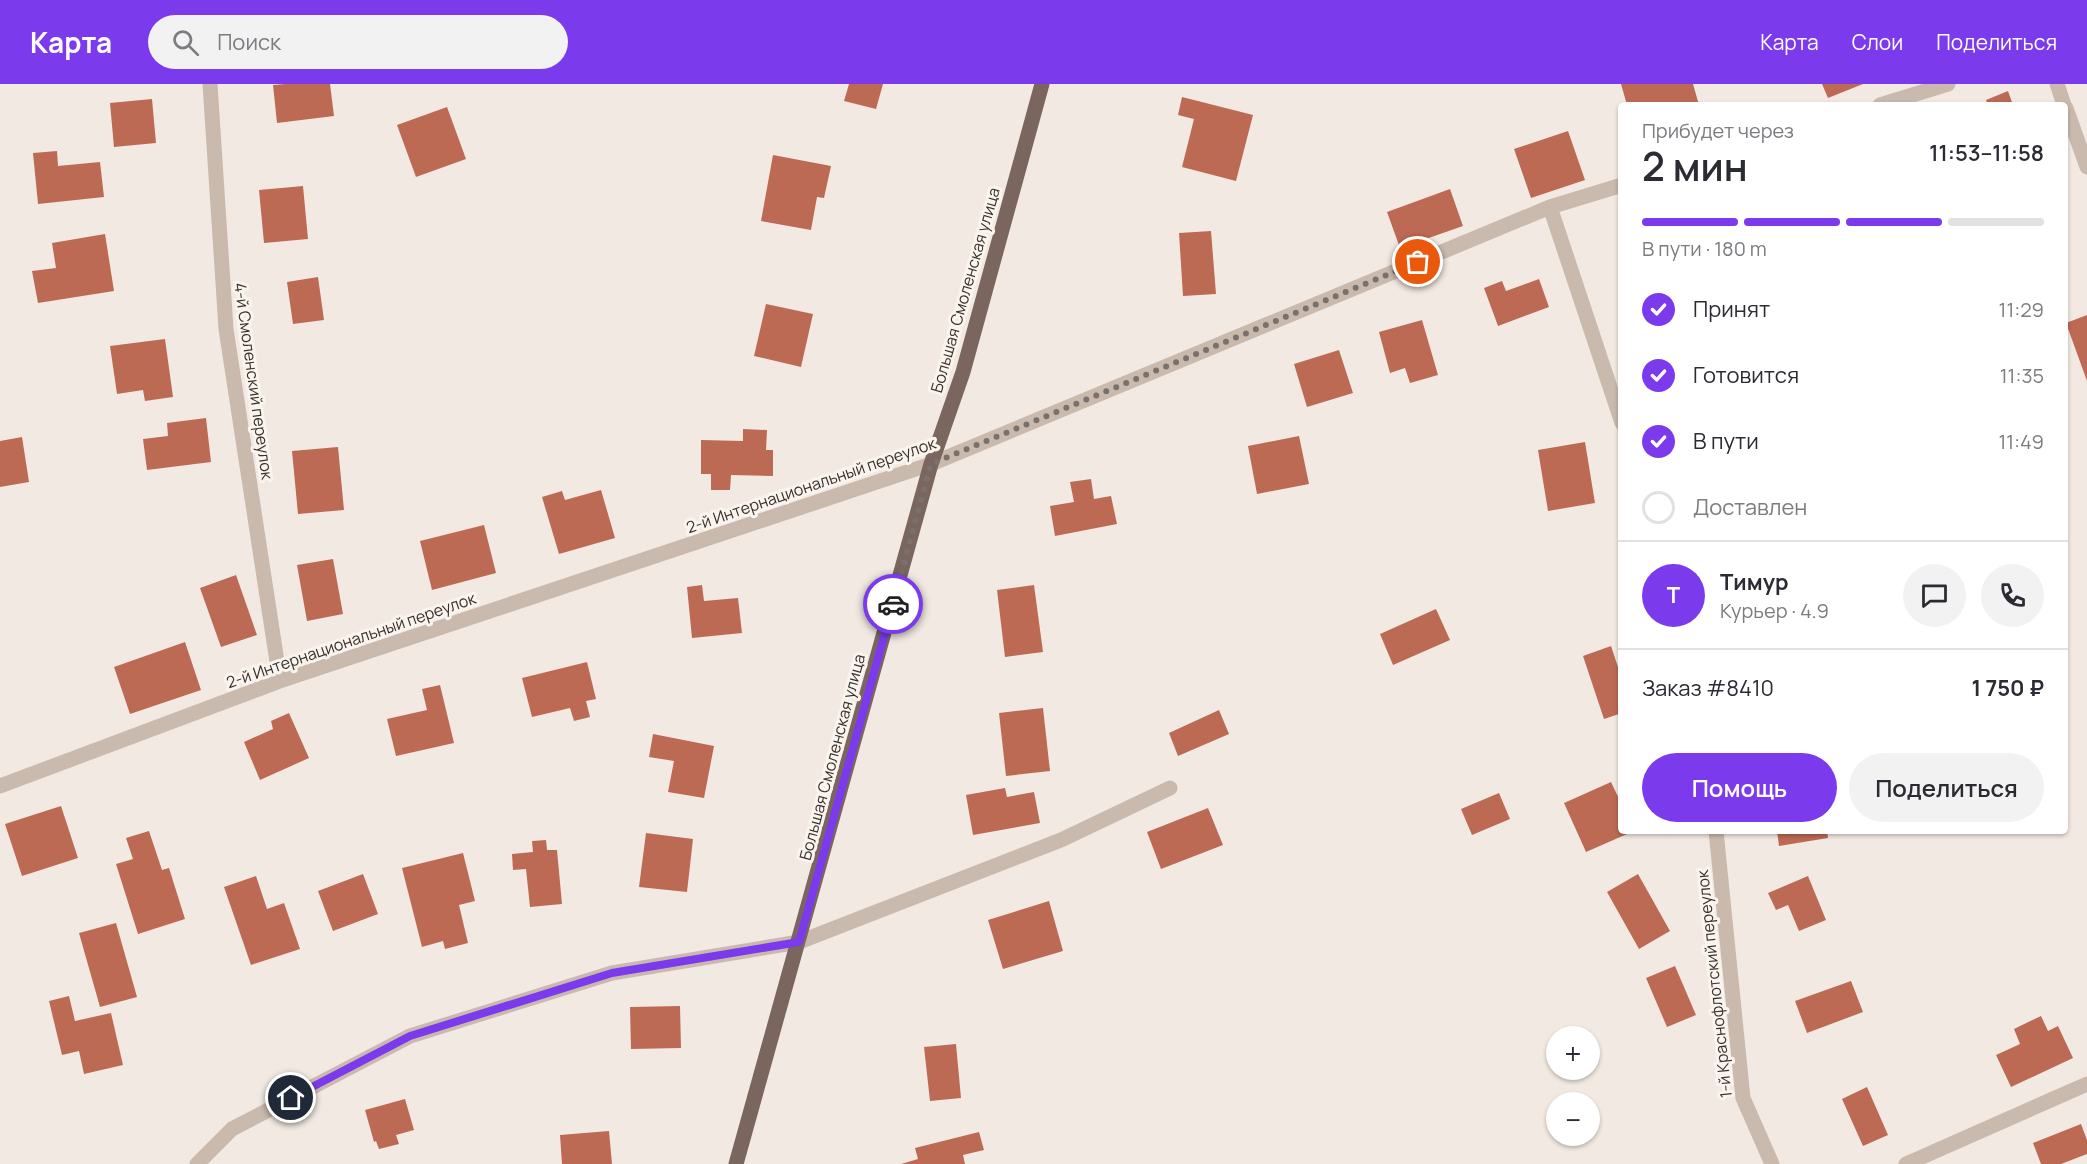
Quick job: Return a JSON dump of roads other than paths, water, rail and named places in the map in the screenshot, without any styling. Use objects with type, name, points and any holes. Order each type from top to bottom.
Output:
[{"type":"main road","name":"Большая Смоленская улица","points":[[736,1164],[931,464],[963,372],[1039,86]]},
{"type":"street","name":"4-й Смоленский переулок","points":[[210,84],[226,329],[280,681]]},
{"type":"street","points":[[1891,102],[1948,84]]},
{"type":"street","points":[[2057,84],[2064,102]]},
{"type":"street","points":[[2068,114],[2087,167]]},
{"type":"street","name":"2-й Интернациональный переулок","points":[[0,786],[280,681],[931,464],[1550,207],[1618,186]]},
{"type":"street","points":[[1550,207],[1618,411]]},
{"type":"street","points":[[197,1164],[232,1129],[410,1036],[612,973],[799,942],[1061,840],[1170,788]]},
{"type":"street","name":"1-й Краснофлотский переулок","points":[[1716,834],[1743,1098],[1772,1164]]},
{"type":"street","points":[[1906,1164],[2087,1084]]}]
